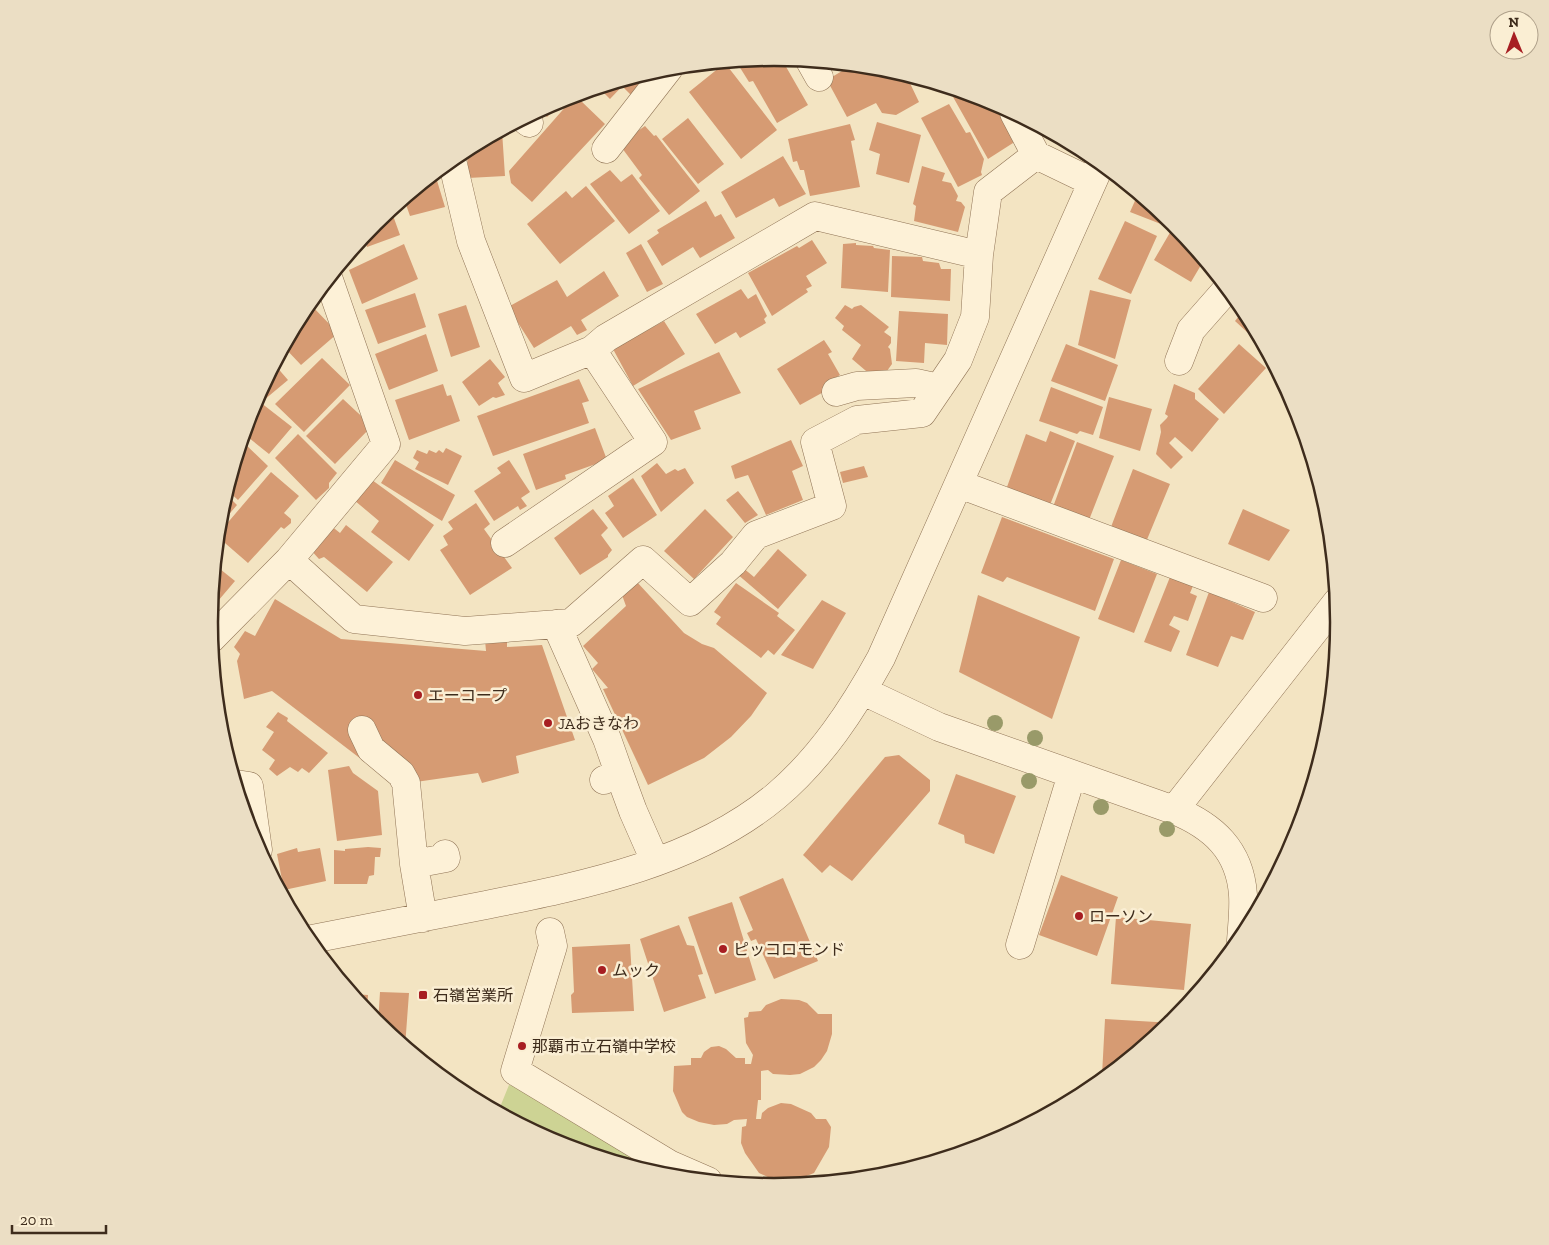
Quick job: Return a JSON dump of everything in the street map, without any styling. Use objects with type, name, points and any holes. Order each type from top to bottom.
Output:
[{"type":"street","points":[[606,149],[660,78]]},
{"type":"street","points":[[316,938],[532,896],[641,868],[712,837],[747,817],[776,796],[815,758],[863,691],[896,626],[1096,172],[1036,155],[1019,123]]},
{"type":"street","points":[[289,560],[354,619],[465,631],[571,623],[643,560],[690,602],[733,563],[756,535],[832,506],[816,442],[857,420],[922,413],[958,360],[975,317],[979,255],[988,192],[1036,155]]},
{"type":"street","points":[[454,168],[471,241],[524,378],[592,350],[606,338],[815,216],[979,255]]},
{"type":"street","points":[[218,632],[289,560],[386,444],[331,286]]},
{"type":"street","points":[[1179,361],[1191,330],[1223,294]]},
{"type":"street","points":[[505,543],[653,442],[592,350]]},
{"type":"street","points":[[836,392],[857,386],[916,383],[939,388]]},
{"type":"street","points":[[959,484],[1263,598]]},
{"type":"street","points":[[1174,810],[1331,611]]},
{"type":"street","points":[[556,624],[607,738],[612,776],[633,811],[655,862]]},
{"type":"street","points":[[863,691],[939,727],[1190,817],[1215,834],[1233,857],[1238,868],[1243,895],[1241,925]]},
{"type":"street","points":[[362,730],[371,749],[402,774],[406,783],[414,864],[423,918]]},
{"type":"street","points":[[1020,944],[1072,774]]},
{"type":"street","points":[[243,785],[249,786],[253,814]]},
{"type":"street","points":[[414,864],[446,858],[445,854]]},
{"type":"street","points":[[550,932],[553,946],[515,1071],[669,1164],[686,1171]]},
{"type":"green space","points":[[509,1085],[523,1087],[639,1162],[562,1136],[500,1106]]},
{"type":"building","points":[[786,66],[808,105],[777,123],[753,81],[749,82],[740,67]]},
{"type":"building","points":[[729,68],[777,130],[741,159],[689,92],[717,69]]},
{"type":"building","points":[[843,71],[910,83],[919,102],[896,115],[882,113],[876,103],[847,117],[827,80]]},
{"type":"building","points":[[648,81],[633,97],[624,88],[631,85]]},
{"type":"building","points":[[620,88],[610,99],[604,93]]},
{"type":"building","points":[[952,96],[1008,118],[1012,125],[1013,143],[988,159]]},
{"type":"building","points":[[582,102],[605,124],[532,202],[511,183],[509,171],[564,108]]},
{"type":"building","points":[[949,104],[966,133],[970,132],[984,159],[982,175],[958,187],[921,118]]},
{"type":"building","points":[[688,118],[724,164],[698,184],[662,139]]},
{"type":"building","points":[[877,122],[921,135],[909,183],[876,174],[880,154],[869,150]]},
{"type":"building","points":[[850,124],[855,140],[851,141],[860,187],[810,196],[804,170],[800,170],[797,161],[793,162],[788,139]]},
{"type":"building","points":[[645,126],[654,136],[656,135],[700,191],[669,215],[639,178],[642,175],[619,144]]},
{"type":"building","points":[[502,138],[505,176],[468,178],[467,159]]},
{"type":"building","points":[[783,156],[806,194],[779,207],[774,198],[736,218],[721,192]]},
{"type":"building","points":[[922,166],[945,173],[942,181],[951,183],[958,196],[956,201],[961,202],[965,207],[958,232],[914,221],[916,206],[913,204]]},
{"type":"building","points":[[610,170],[621,182],[632,174],[660,211],[629,234],[590,184]]},
{"type":"building","points":[[437,180],[445,207],[410,216],[406,206]]},
{"type":"building","points":[[586,186],[615,221],[560,264],[527,224],[566,191],[572,198]]},
{"type":"building","points":[[1136,200],[1164,225],[1130,212]]},
{"type":"building","points":[[706,201],[715,217],[721,214],[735,238],[700,258],[693,247],[662,266],[647,241],[659,233],[657,230]]},
{"type":"building","points":[[394,217],[400,235],[367,247],[366,245]]},
{"type":"building","points":[[1125,221],[1157,236],[1131,294],[1098,279]]},
{"type":"building","points":[[1171,232],[1201,265],[1191,282],[1154,260]]},
{"type":"building","points":[[812,240],[827,263],[806,276],[812,286],[806,289],[808,292],[772,316],[748,273],[797,246],[799,248]]},
{"type":"building","points":[[856,243],[856,245],[890,250],[888,292],[841,288],[843,244]]},
{"type":"building","points":[[404,244],[418,279],[362,304],[349,270]]},
{"type":"building","points":[[641,244],[663,284],[647,292],[626,253]]},
{"type":"building","points":[[892,256],[922,257],[923,261],[939,263],[941,269],[951,269],[950,301],[891,297]]},
{"type":"building","points":[[604,271],[619,296],[581,320],[587,330],[577,335],[571,326],[534,348],[508,307],[557,280],[567,297]]},
{"type":"building","points":[[741,289],[748,299],[756,294],[767,316],[764,319],[766,323],[740,338],[736,332],[715,344],[696,314]]},
{"type":"building","points":[[1090,290],[1131,300],[1115,359],[1078,345]]},
{"type":"building","points":[[415,293],[426,327],[378,344],[365,310]]},
{"type":"building","points":[[466,305],[480,347],[451,357],[438,314]]},
{"type":"building","points":[[845,305],[852,309],[861,305],[889,327],[884,332],[891,337],[891,343],[888,347],[892,364],[879,382],[852,359],[861,345],[842,330],[844,326],[835,318]]},
{"type":"building","points":[[315,309],[338,333],[301,365],[289,352]]},
{"type":"building","points":[[899,311],[948,314],[947,345],[925,343],[924,363],[896,361]]},
{"type":"building","points":[[1239,316],[1248,331],[1247,332],[1235,321]]},
{"type":"building","points":[[664,321],[685,354],[633,386],[613,349]]},
{"type":"building","points":[[426,334],[438,371],[389,390],[375,354]]},
{"type":"building","points":[[824,340],[832,352],[828,354],[840,375],[827,383],[829,389],[800,405],[777,369]]},
{"type":"building","points":[[1066,344],[1118,365],[1105,401],[1051,381]]},
{"type":"building","points":[[1239,344],[1266,368],[1224,414],[1198,389]]},
{"type":"building","points":[[719,352],[741,393],[694,411],[701,429],[671,440],[638,389]]},
{"type":"building","points":[[322,358],[350,385],[304,432],[275,404]]},
{"type":"building","points":[[490,359],[505,377],[498,383],[505,395],[493,397],[479,406],[462,382]]},
{"type":"building","points":[[279,370],[288,380],[266,398]]},
{"type":"building","points":[[579,379],[589,401],[582,403],[589,423],[493,456],[477,416]]},
{"type":"building","points":[[443,384],[447,396],[451,395],[460,421],[409,440],[395,400]]},
{"type":"building","points":[[1174,384],[1195,393],[1195,399],[1219,419],[1192,452],[1175,437],[1169,443],[1183,457],[1171,469],[1156,454],[1161,432],[1160,425],[1168,416],[1165,414]]},
{"type":"building","points":[[1051,387],[1103,407],[1093,435],[1080,431],[1077,434],[1039,421]]},
{"type":"building","points":[[1109,397],[1152,409],[1140,451],[1099,438]]},
{"type":"building","points":[[343,399],[372,426],[335,464],[306,436]]},
{"type":"building","points":[[263,405],[292,427],[269,454],[250,439]]},
{"type":"building","points":[[595,428],[607,460],[565,475],[566,479],[536,490],[523,454]]},
{"type":"building","points":[[1050,431],[1075,441],[1050,505],[1007,487],[1026,434],[1046,442]]},
{"type":"building","points":[[298,434],[337,473],[329,483],[329,488],[316,500],[275,458]]},
{"type":"building","points":[[791,440],[803,466],[792,471],[803,500],[766,515],[748,475],[735,479],[731,466]]},
{"type":"building","points":[[1077,442],[1114,456],[1089,520],[1053,507]]},
{"type":"building","points":[[247,446],[268,466],[238,500],[233,496]]},
{"type":"building","points":[[446,448],[462,456],[448,485],[415,469],[419,462],[413,458],[417,450],[427,454],[429,450],[436,453],[439,450],[443,453]]},
{"type":"building","points":[[395,460],[455,495],[442,521],[381,483]]},
{"type":"building","points":[[509,460],[530,492],[521,498],[527,506],[520,510],[518,506],[494,521],[474,491],[501,473],[497,468]]},
{"type":"building","points":[[657,463],[666,474],[675,469],[678,471],[685,468],[694,483],[661,512],[641,476]]},
{"type":"building","points":[[864,466],[868,477],[843,483],[840,472]]},
{"type":"building","points":[[1133,469],[1170,484],[1146,542],[1111,527]]},
{"type":"building","points":[[271,472],[299,496],[284,513],[291,519],[291,523],[284,529],[281,527],[248,563],[224,542],[228,523]]},
{"type":"building","points":[[633,478],[657,515],[623,538],[605,513],[614,506],[608,496]]},
{"type":"building","points":[[372,480],[434,525],[409,561],[371,532],[379,521],[354,500]]},
{"type":"building","points":[[738,491],[758,515],[745,523],[726,500]]},
{"type":"building","points":[[232,500],[237,505],[229,514]]},
{"type":"building","points":[[476,503],[490,524],[484,529],[512,568],[470,595],[440,550],[448,545],[443,536],[453,529],[448,522]]},
{"type":"building","points":[[593,509],[608,528],[601,535],[612,550],[608,557],[580,575],[554,538]]},
{"type":"building","points":[[705,509],[733,537],[694,579],[664,551]]},
{"type":"building","points":[[1243,509],[1290,530],[1269,561],[1228,544]]},
{"type":"building","points":[[1002,517],[1114,559],[1095,611],[1007,577],[1003,582],[981,573]]},
{"type":"building","points":[[330,525],[340,533],[346,525],[393,562],[367,592],[324,557],[319,559],[309,548]]},
{"type":"building","points":[[778,549],[807,575],[778,609],[736,573],[742,567],[754,577]]},
{"type":"building","points":[[1121,560],[1157,574],[1134,633],[1098,619]]},
{"type":"building","points":[[221,570],[235,581],[219,600]]},
{"type":"building","points":[[1170,577],[1193,586],[1190,593],[1197,596],[1188,621],[1174,616],[1169,625],[1180,631],[1171,652],[1144,642]]},
{"type":"building","points":[[637,582],[684,633],[702,644],[714,648],[767,693],[751,716],[731,737],[704,758],[648,785],[603,689],[608,688],[592,669],[598,663],[583,646],[626,606],[622,595]]},
{"type":"building","points":[[736,583],[779,613],[777,616],[795,630],[774,655],[768,650],[761,658],[716,624],[721,617],[714,612]]},
{"type":"building","points":[[1209,592],[1255,612],[1243,640],[1231,636],[1218,667],[1186,655]]},
{"type":"building","points":[[978,595],[1080,637],[1052,719],[959,672]]},
{"type":"building","name":"エーコープ","points":[[275,599],[341,639],[486,651],[485,640],[507,638],[507,647],[542,645],[575,740],[516,756],[519,773],[482,783],[478,773],[395,785],[272,691],[244,699],[237,661],[240,654],[234,647],[245,631],[255,636]]},
{"type":"building","points":[[822,600],[846,613],[813,669],[781,655]]},
{"type":"building","points":[[278,712],[288,718],[287,721],[328,753],[309,773],[302,768],[298,772],[290,767],[277,776],[269,769],[275,760],[262,750],[274,732],[266,727]]},
{"type":"building","points":[[899,755],[930,780],[930,791],[852,881],[830,865],[822,873],[803,855],[885,757]]},
{"type":"building","points":[[349,766],[353,773],[378,791],[382,835],[337,841],[328,770]]},
{"type":"building","points":[[956,774],[1016,796],[994,854],[965,843],[964,835],[938,824]]},
{"type":"building","points":[[297,848],[298,852],[320,848],[326,881],[287,889],[282,881],[277,854]]},
{"type":"building","points":[[381,848],[380,857],[375,857],[374,875],[369,876],[367,884],[334,884],[334,850],[345,851],[345,849]]},
{"type":"building","name":"ローソン","points":[[1061,875],[1118,897],[1097,956],[1039,935]]},
{"type":"building","points":[[783,878],[818,961],[774,979],[756,939],[751,941],[747,933],[753,930],[739,897]]},
{"type":"building","name":"ピッコロモンド","points":[[732,902],[756,980],[715,994],[688,917]]},
{"type":"building","points":[[1116,917],[1191,924],[1184,990],[1111,984]]},
{"type":"building","points":[[679,925],[687,945],[694,946],[703,974],[698,975],[706,998],[664,1012],[640,939]]},
{"type":"building","name":"ムック","points":[[630,944],[634,1011],[572,1013],[571,995],[574,992],[572,947]]},
{"type":"building","points":[[380,992],[409,993],[406,1039],[381,1016],[379,1013]]},
{"type":"building","points":[[361,995],[368,995],[368,1002]]},
{"type":"building","points":[[781,999],[799,1000],[807,1003],[818,1014],[832,1014],[832,1034],[827,1051],[814,1067],[800,1074],[790,1075],[773,1074],[768,1070],[761,1071],[761,1100],[758,1100],[756,1119],[761,1119],[762,1113],[768,1108],[781,1103],[791,1104],[811,1113],[816,1119],[826,1119],[831,1127],[829,1147],[814,1173],[801,1178],[775,1179],[759,1173],[745,1153],[741,1143],[742,1127],[746,1126],[747,1119],[714,1125],[699,1122],[687,1117],[682,1112],[673,1091],[674,1066],[691,1065],[691,1058],[701,1058],[704,1052],[711,1047],[719,1046],[726,1049],[736,1058],[745,1058],[745,1064],[751,1064],[753,1055],[746,1043],[744,1018],[748,1017],[749,1012],[761,1011],[766,1005]]},
{"type":"building","points":[[1105,1019],[1161,1022],[1141,1041],[1102,1072]]},
{"type":"place","name":"エーコープ","points":[[418,695]]},
{"type":"place","name":"JAおきなわ","points":[[548,723]]},
{"type":"place","name":"ローソン","points":[[1079,916]]},
{"type":"place","name":"ピッコロモンド","points":[[723,949]]},
{"type":"place","name":"ムック","points":[[602,970]]},
{"type":"place","name":"石嶺営業所","points":[[423,995]]},
{"type":"place","name":"那覇市立石嶺中学校","points":[[522,1046]]}]
